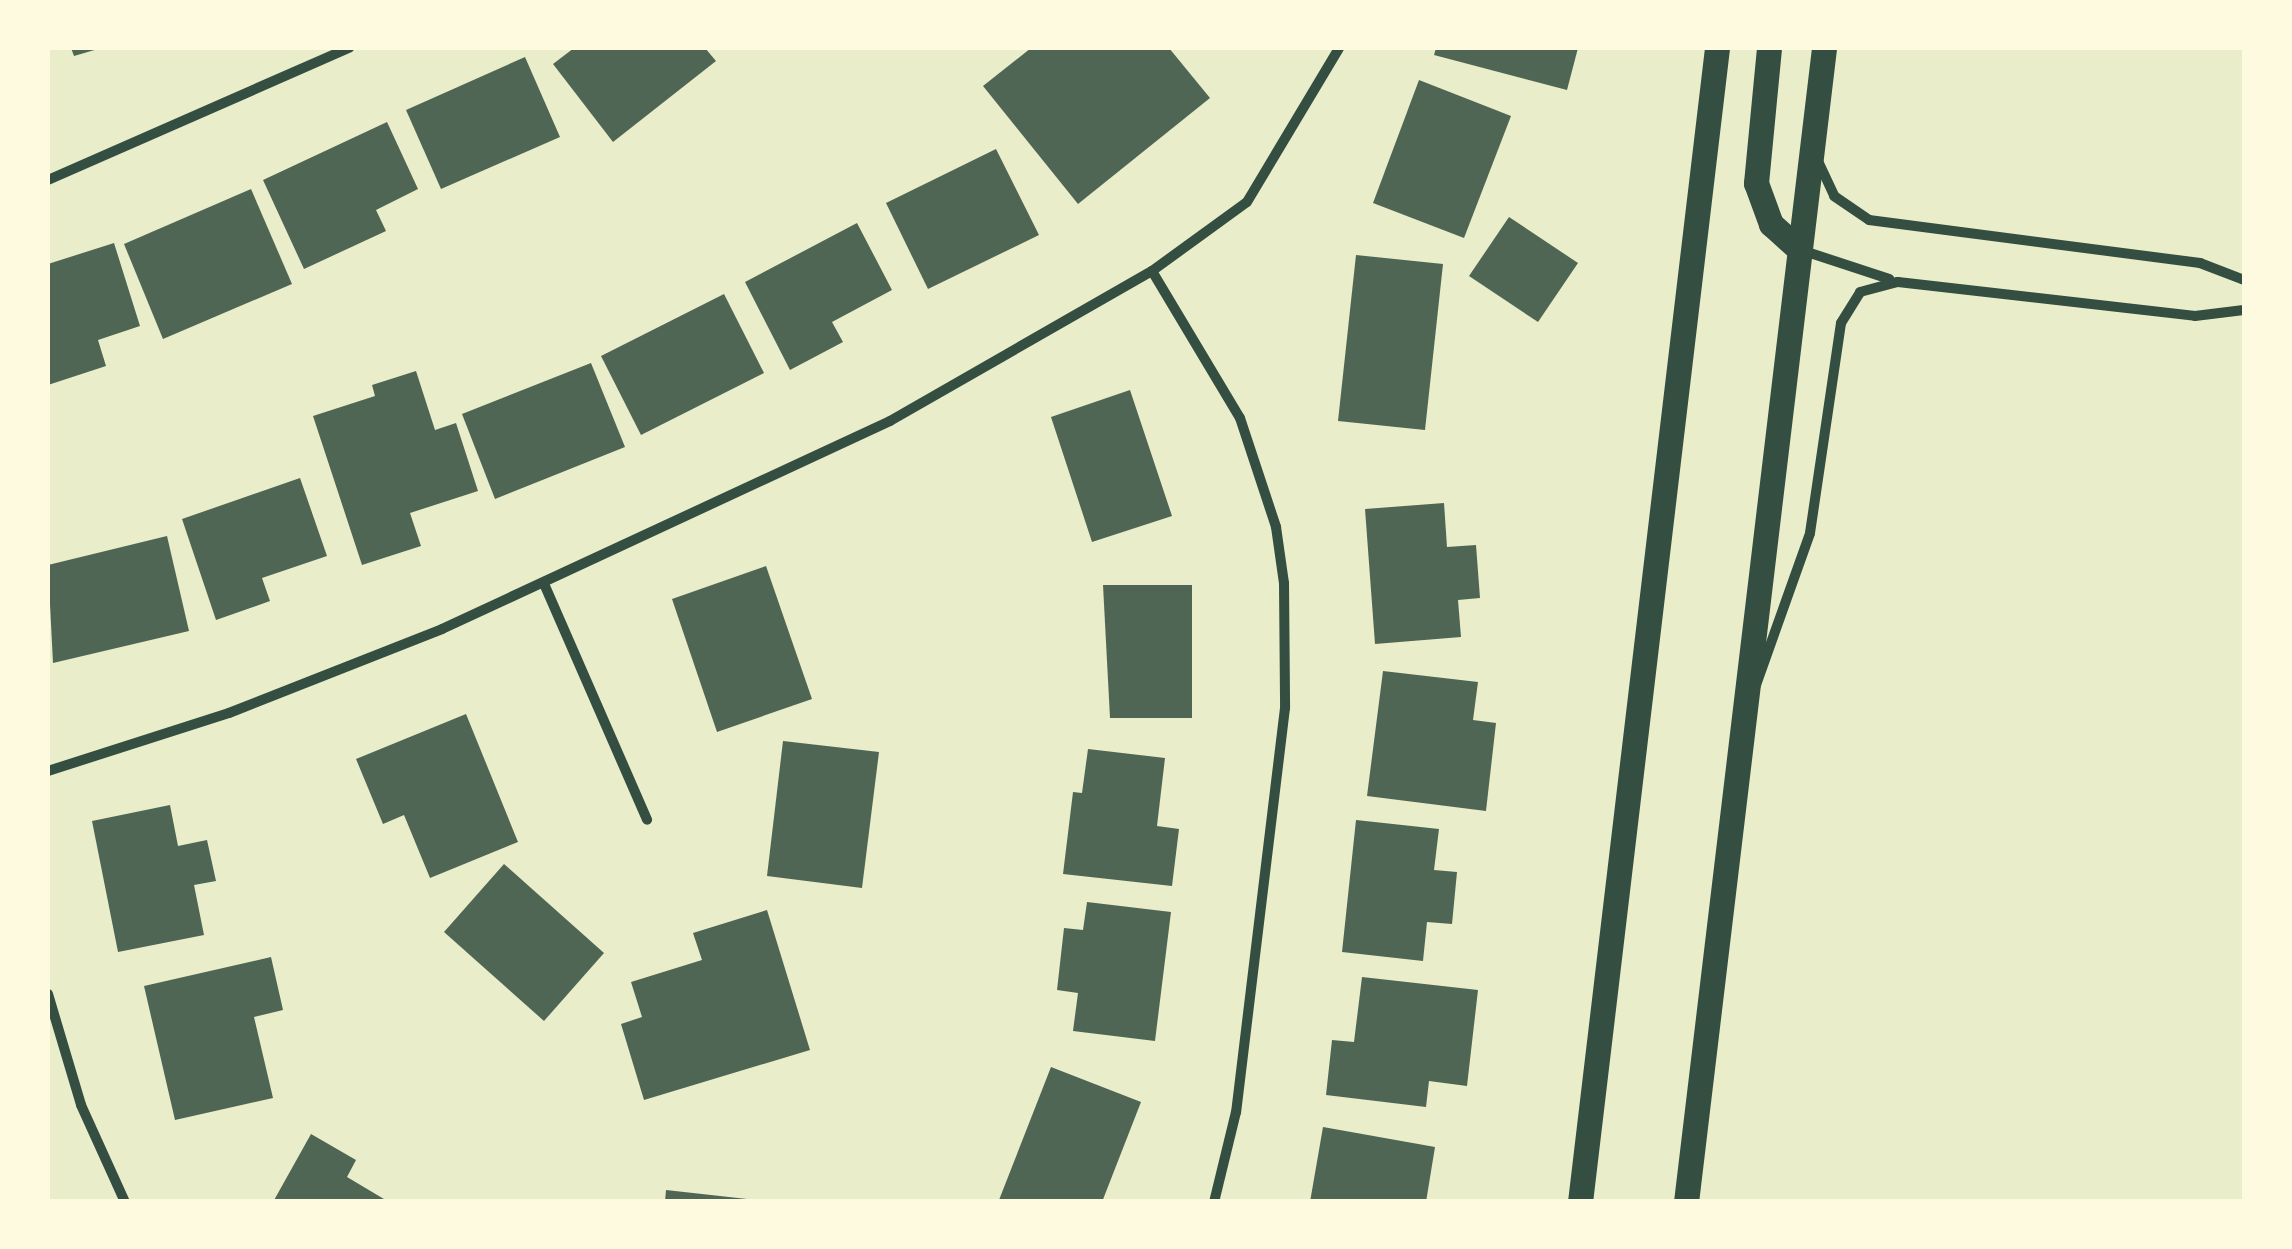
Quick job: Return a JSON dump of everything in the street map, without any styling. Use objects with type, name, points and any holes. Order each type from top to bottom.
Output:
[{"type":"main road","points":[[1580,1202],[1717,48]]},
{"type":"main road","points":[[1769,48],[1756,183],[1771,224],[1800,250]]},
{"type":"main road","points":[[1686,1202],[1824,48]]},
{"type":"street","points":[[48,180],[349,48]]},
{"type":"street","points":[[48,771],[246,706],[545,586],[890,422],[1152,270],[1247,202],[1340,48]]},
{"type":"street","points":[[1814,136],[1834,196],[1869,220],[2200,263],[2244,280]]},
{"type":"street","points":[[1800,250],[1898,282],[2196,316],[2244,310]]},
{"type":"street","points":[[1152,270],[1240,418],[1276,527],[1285,598],[1282,727],[1236,1112],[1214,1202]]},
{"type":"street","points":[[1745,709],[1771,654],[1810,532],[1841,323],[1860,292],[1898,282]]},
{"type":"street","points":[[545,586],[647,820]]},
{"type":"street","points":[[48,994],[81,1105],[125,1202]]},
{"type":"building","points":[[71,48],[98,48],[98,49],[74,56]]},
{"type":"building","points":[[574,48],[705,48],[716,61],[613,142],[553,64]]},
{"type":"building","points":[[1031,48],[1169,48],[1210,98],[1078,204],[983,86]]},
{"type":"building","points":[[1436,48],[1578,48],[1567,90],[1434,55]]},
{"type":"building","points":[[525,57],[560,137],[441,189],[406,110]]},
{"type":"building","points":[[1419,80],[1511,116],[1464,238],[1373,203]]},
{"type":"building","points":[[387,122],[418,189],[376,210],[386,231],[304,269],[263,180]]},
{"type":"building","points":[[996,149],[1039,235],[928,289],[886,203]]},
{"type":"building","points":[[251,189],[292,284],[163,339],[124,244]]},
{"type":"building","points":[[1509,217],[1578,263],[1538,322],[1469,276]]},
{"type":"building","points":[[857,223],[892,290],[832,322],[843,342],[790,370],[745,282]]},
{"type":"building","points":[[114,243],[140,326],[98,340],[106,366],[48,385],[48,264]]},
{"type":"building","points":[[1356,255],[1443,264],[1425,430],[1338,421]]},
{"type":"building","points":[[724,294],[764,373],[641,435],[601,356]]},
{"type":"building","points":[[591,363],[625,447],[495,499],[462,414]]},
{"type":"building","points":[[416,371],[435,430],[456,423],[478,491],[410,513],[421,546],[362,565],[313,416],[375,396],[372,385]]},
{"type":"building","points":[[1130,390],[1172,516],[1092,542],[1051,417]]},
{"type":"building","points":[[300,478],[327,556],[262,578],[270,601],[216,620],[182,519]]},
{"type":"building","points":[[1444,503],[1447,547],[1476,545],[1480,598],[1458,600],[1461,637],[1375,644],[1365,509]]},
{"type":"building","points":[[167,536],[189,631],[53,663],[48,565]]},
{"type":"building","points":[[766,566],[812,699],[717,732],[672,599]]},
{"type":"building","points":[[1103,585],[1192,585],[1192,718],[1110,718]]},
{"type":"building","points":[[1383,671],[1478,682],[1473,720],[1496,723],[1486,811],[1367,796]]},
{"type":"building","points":[[466,714],[518,842],[430,878],[404,815],[383,824],[356,759]]},
{"type":"building","points":[[783,741],[879,752],[862,888],[767,876]]},
{"type":"building","points":[[1088,749],[1165,758],[1157,826],[1179,829],[1172,886],[1063,874],[1073,792],[1082,793]]},
{"type":"building","points":[[170,805],[178,846],[207,840],[216,881],[194,885],[204,935],[118,952],[92,821]]},
{"type":"building","points":[[1356,820],[1439,829],[1434,870],[1457,872],[1452,924],[1427,922],[1423,961],[1342,952]]},
{"type":"building","points":[[504,864],[604,953],[544,1021],[444,932]]},
{"type":"building","points":[[1087,902],[1171,912],[1155,1041],[1073,1031],[1078,993],[1057,990],[1064,928],[1083,930]]},
{"type":"building","points":[[767,910],[810,1050],[644,1100],[621,1024],[642,1017],[631,982],[702,960],[693,933]]},
{"type":"building","points":[[271,957],[283,1010],[254,1017],[273,1098],[175,1120],[144,986]]},
{"type":"building","points":[[1362,977],[1478,990],[1467,1086],[1429,1081],[1426,1107],[1326,1095],[1332,1040],[1354,1042]]},
{"type":"building","points":[[1051,1067],[1141,1102],[1102,1202],[999,1200]]},
{"type":"building","points":[[1323,1127],[1435,1147],[1426,1202],[1310,1202]]},
{"type":"building","points":[[311,1134],[356,1160],[347,1177],[389,1202],[273,1202]]},
{"type":"building","points":[[666,1190],[747,1199],[747,1202],[665,1202]]}]
